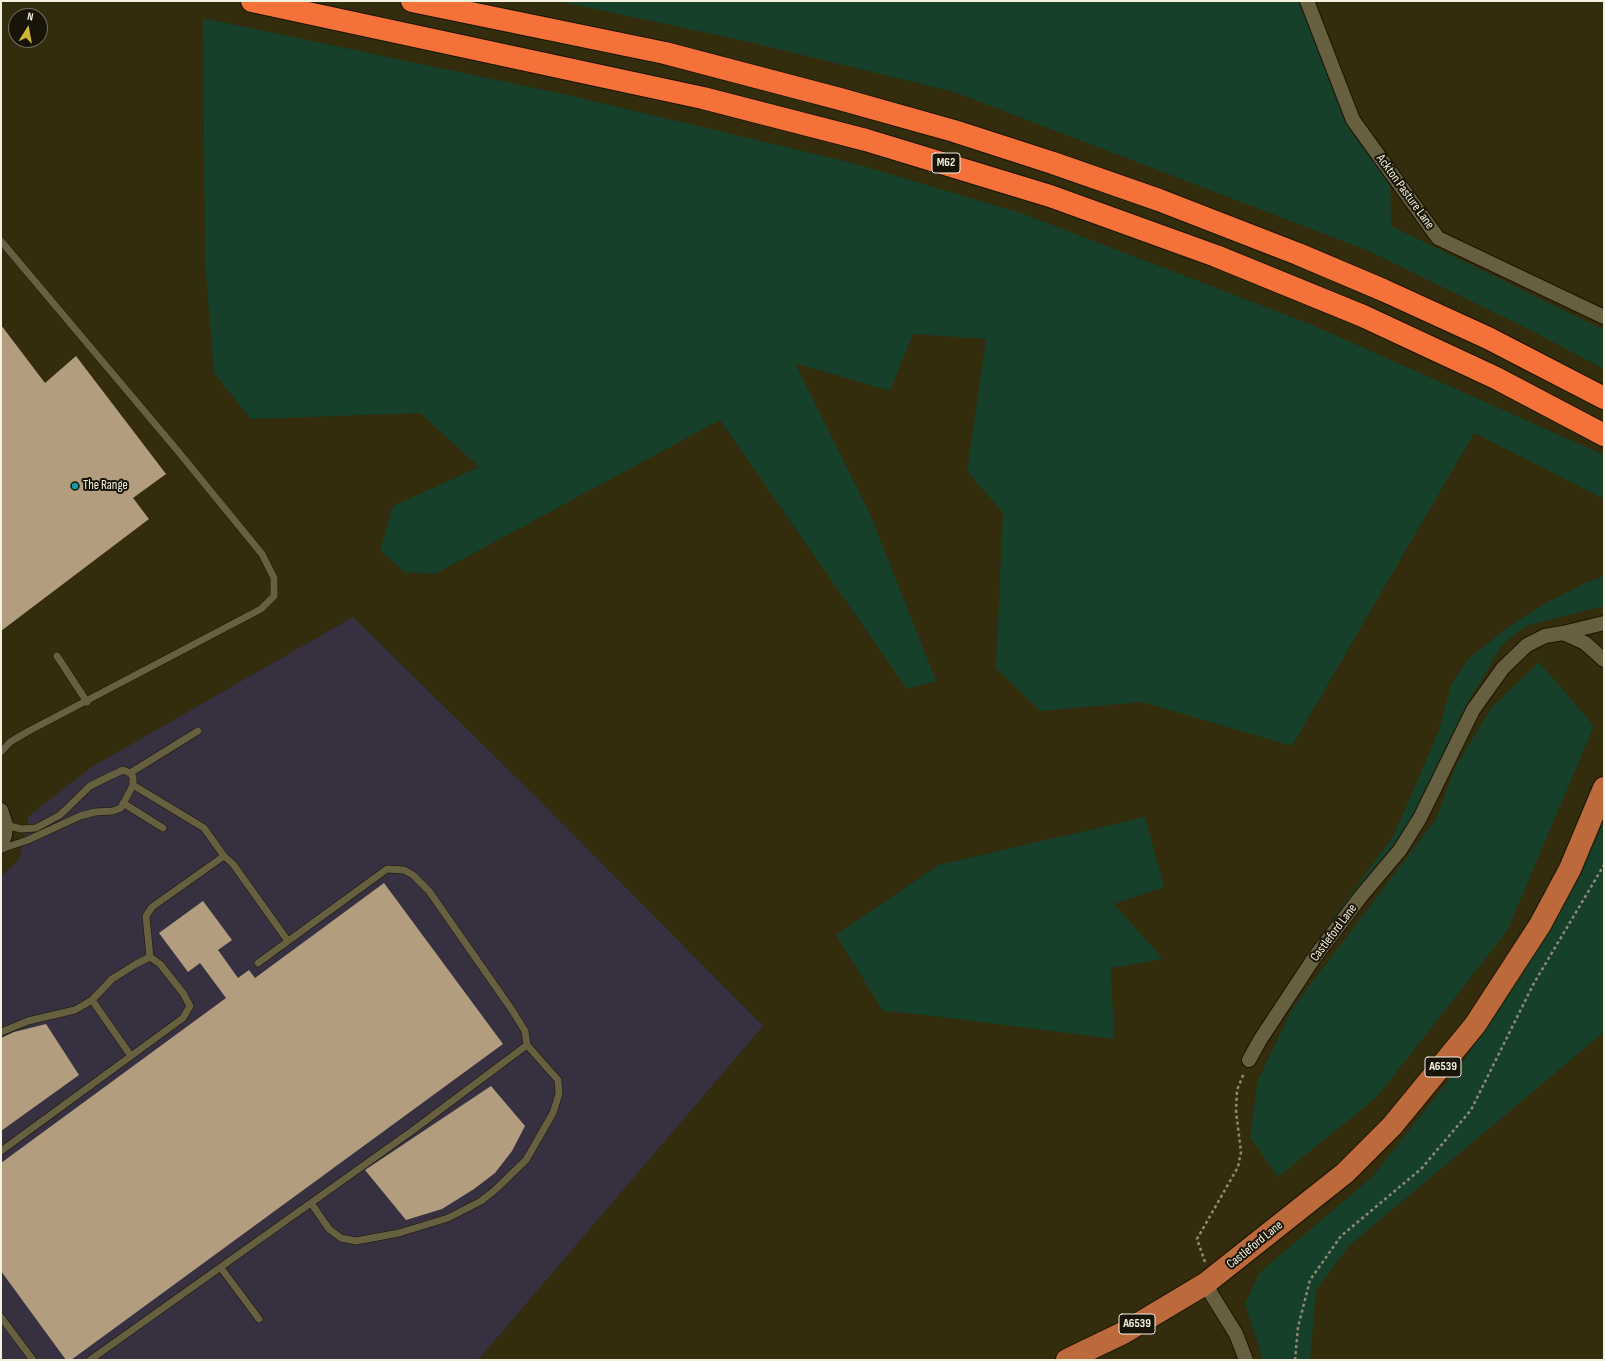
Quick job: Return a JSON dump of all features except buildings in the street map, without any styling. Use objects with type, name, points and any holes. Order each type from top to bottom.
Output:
[{"type":"highway","name":"M62","points":[[252,1],[703,98],[866,140],[1042,194],[1216,256],[1363,316],[1496,378],[1604,435]]},
{"type":"highway","name":"M62","points":[[412,1],[664,53],[840,98],[954,131],[1045,161],[1159,200],[1298,254],[1383,290],[1488,338],[1604,398]]},
{"type":"main road","name":"Castleford Lane","points":[[1208,1282],[1345,1173],[1392,1126],[1436,1074],[1475,1025],[1540,925],[1570,869],[1604,788]]},
{"type":"main road","name":"A6539","points":[[1067,1360],[1123,1333],[1208,1282]]},
{"type":"street","name":"Ackton Pasture Lane","points":[[1307,1],[1353,120],[1438,238],[1604,317]]},
{"type":"street","name":"Castleford Lane","points":[[1249,1060],[1260,1040],[1314,958],[1362,895],[1400,850],[1420,818],[1473,710],[1504,668],[1527,645],[1545,636],[1604,623]]},
{"type":"street","points":[[1563,633],[1584,643],[1604,660]]},
{"type":"street","points":[[1,810],[6,825],[5,835],[1,846]]},
{"type":"street","points":[[1208,1282],[1236,1334],[1246,1360]]},
{"type":"lane","points":[[1,241],[177,450],[262,554],[274,578],[274,596],[261,609],[10,742],[1,752]]},
{"type":"lane","points":[[57,656],[87,702]]},
{"type":"lane","points":[[130,772],[198,731]]},
{"type":"lane","points":[[1,849],[28,840],[80,816],[95,812],[113,811],[121,808],[133,785],[133,777],[130,772],[123,770],[90,786],[60,815],[36,828],[21,830],[6,825]]},
{"type":"lane","points":[[133,785],[204,828],[224,856],[233,864],[288,941]]},
{"type":"lane","points":[[123,803],[163,828]]},
{"type":"lane","points":[[150,958],[146,916],[152,907],[224,856]]},
{"type":"lane","points":[[258,963],[388,868],[404,870],[413,875],[433,898],[515,1015],[525,1031],[527,1045],[558,1080],[559,1094],[553,1113],[526,1160],[496,1190],[481,1201],[448,1218],[399,1232],[356,1241],[341,1238],[330,1229],[311,1203]]},
{"type":"lane","points":[[1,1032],[28,1021],[75,1010],[92,1000],[112,979],[136,964],[150,958]]},
{"type":"lane","points":[[1,1151],[183,1018],[190,1006],[183,993],[160,964],[150,958]]},
{"type":"lane","points":[[92,1000],[131,1056]]},
{"type":"lane","points":[[90,1360],[412,1131],[527,1045]]},
{"type":"lane","points":[[221,1268],[259,1318]]},
{"type":"lane","points":[[1,1318],[33,1360]]},
{"type":"path","points":[[1295,1360],[1298,1327],[1310,1280],[1341,1236],[1421,1169],[1470,1110],[1534,983],[1604,864]]},
{"type":"path","name":"Castleford Lane","points":[[1208,1282],[1197,1238],[1238,1167],[1242,1152],[1236,1111],[1237,1090],[1249,1060]]},
{"type":"shaded area","points":[[353,617],[535,796],[763,1026],[478,1360],[1,1360],[1,876],[19,860],[29,816],[90,768]]},
{"type":"green space","points":[[558,1],[1305,1],[1349,108],[1390,180],[1391,226],[1604,330],[1604,369],[1530,330],[1369,251],[954,92],[745,41]]},
{"type":"green space","points":[[203,18],[568,95],[853,163],[1021,213],[1310,324],[1604,455],[1604,499],[1474,433],[1292,746],[1142,702],[1040,711],[996,668],[1003,513],[967,471],[986,339],[913,334],[890,391],[795,363],[870,514],[936,681],[907,689],[720,420],[435,574],[404,572],[380,550],[393,506],[479,467],[420,413],[251,419],[214,373],[205,262]]},
{"type":"green space","points":[[1604,576],[1604,606],[1526,626],[1502,645],[1467,704],[1415,815],[1384,858],[1324,931],[1394,835],[1439,730],[1451,685],[1468,659],[1508,627],[1546,603],[1585,583]]},
{"type":"green space","points":[[1539,662],[1594,726],[1507,931],[1377,1097],[1278,1177],[1250,1137],[1258,1080],[1292,1009],[1436,819],[1455,767],[1492,707]]},
{"type":"green space","points":[[1145,817],[1164,887],[1114,904],[1163,959],[1111,968],[1114,1039],[926,1015],[883,1011],[836,935],[938,865]]},
{"type":"green space","points":[[1604,818],[1604,1032],[1349,1246],[1316,1290],[1310,1360],[1263,1360],[1245,1304],[1259,1273],[1372,1177],[1463,1062],[1543,937],[1596,841]]},
{"type":"place","name":"The Range","points":[[75,486]]}]
